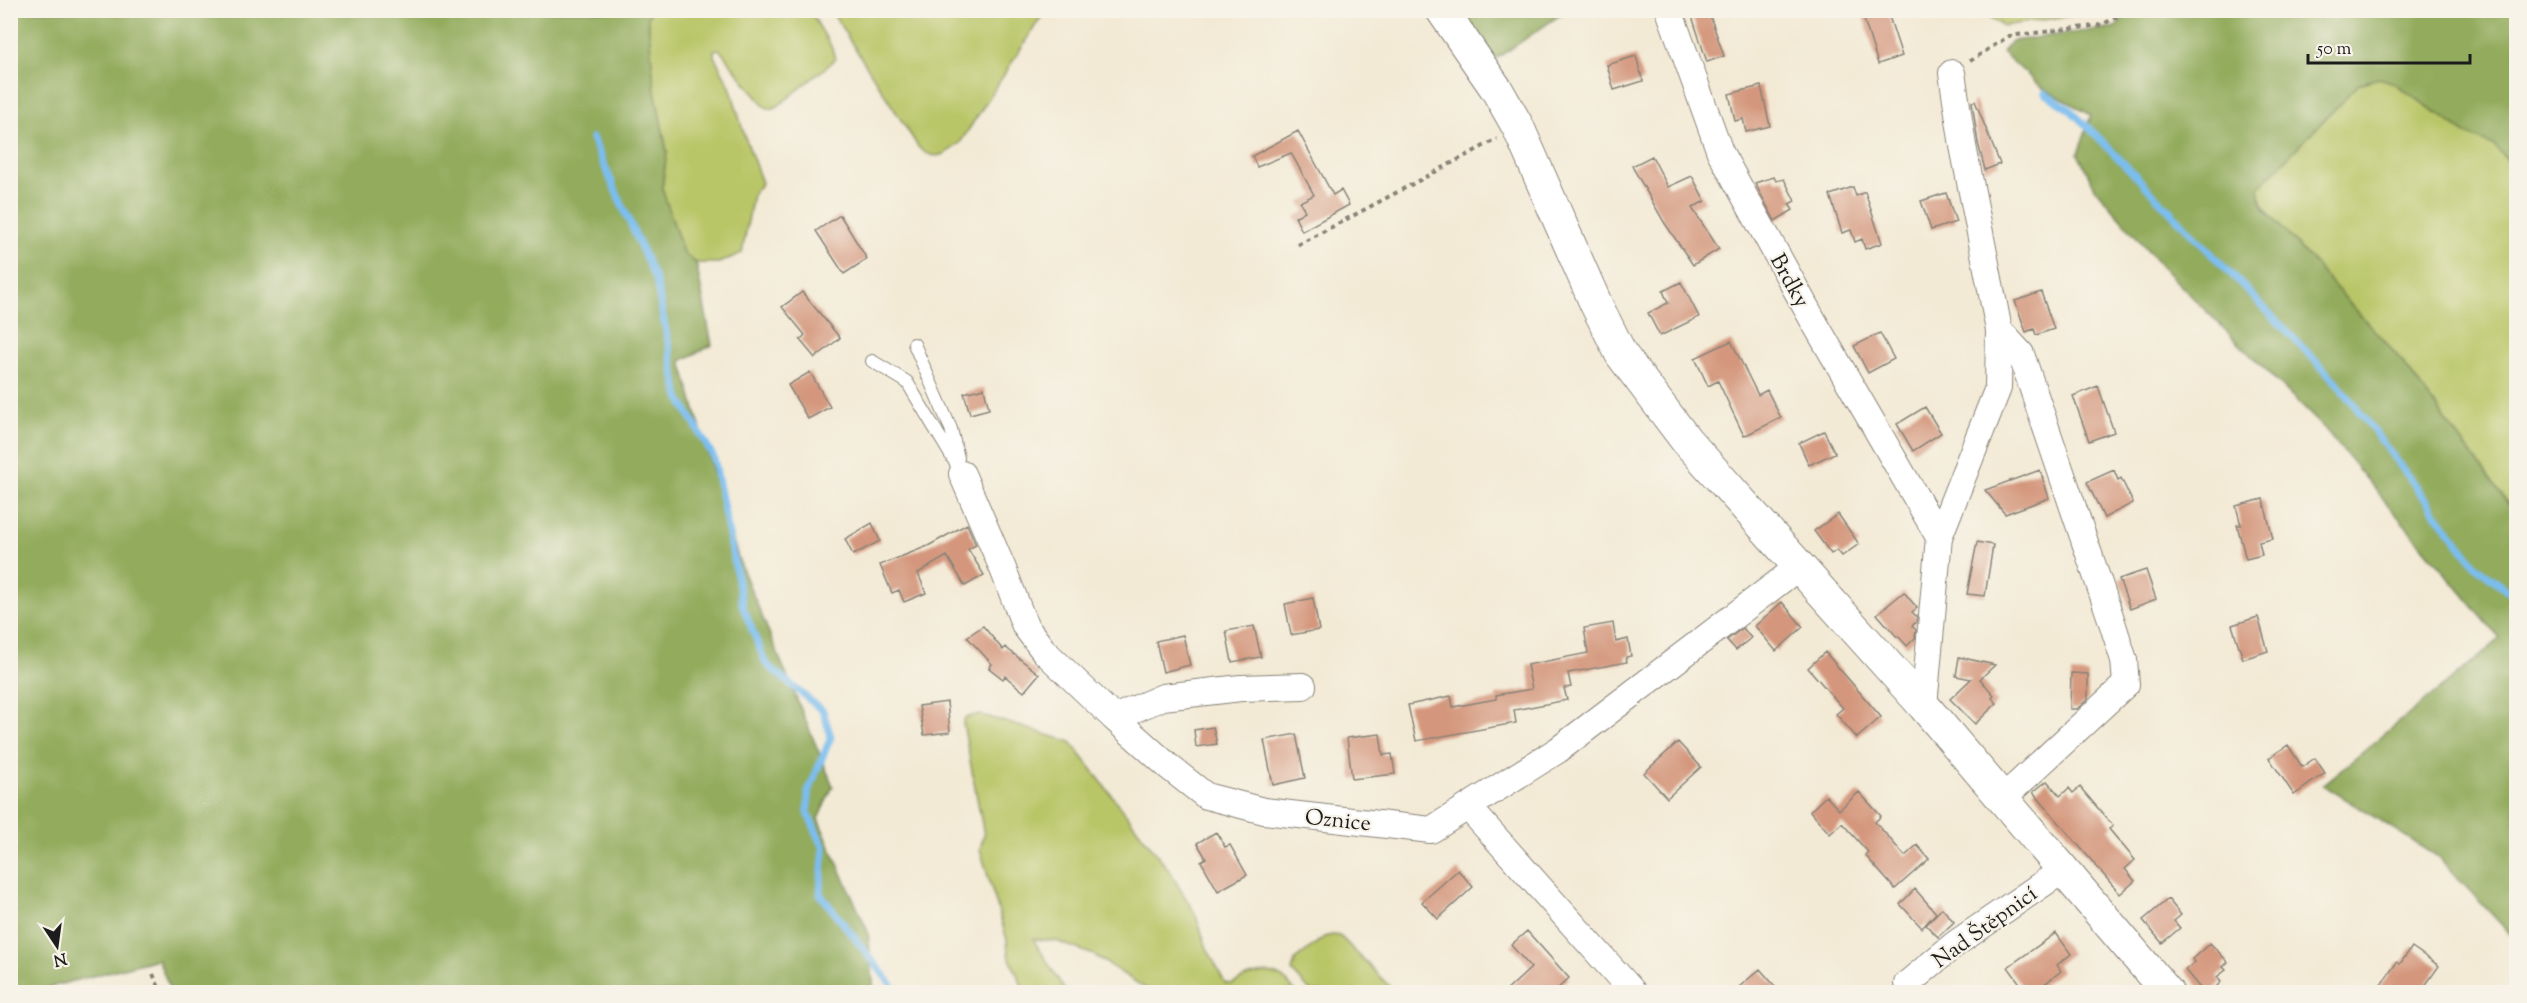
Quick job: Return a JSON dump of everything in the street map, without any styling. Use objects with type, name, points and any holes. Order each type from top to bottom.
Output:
[{"type":"street","points":[[1442,10],[1497,90],[1518,127],[1596,304],[1622,354],[1686,440],[1924,706],[2167,993]]},
{"type":"street","name":"Brdky","points":[[1669,10],[1720,152],[1814,322],[1939,537]]},
{"type":"street","points":[[1924,706],[1939,537],[1998,388],[1999,330],[1952,73]]},
{"type":"street","points":[[1999,330],[2021,354],[2110,616],[2124,660],[2126,684],[2002,799]]},
{"type":"street","name":"Oznice","points":[[962,474],[1025,626],[1044,651],[1169,768],[1206,796],[1264,811],[1431,830],[1558,750],[1800,566]]},
{"type":"street","points":[[1114,718],[1163,697],[1241,687],[1303,686]]},
{"type":"street","points":[[1469,808],[1633,993]]},
{"type":"street","name":"Nad Štěpnicí","points":[[1907,984],[1954,944],[2063,870]]},
{"type":"lane","points":[[914,344],[951,429],[962,474]]},
{"type":"lane","points":[[872,361],[907,382],[962,474]]},
{"type":"lane","points":[[907,382],[923,362]]},
{"type":"path","points":[[1952,73],[2009,36],[2102,25],[2129,10]]},
{"type":"path","points":[[1298,245],[1518,127]]},
{"type":"path","points":[[153,974],[161,993]]},
{"type":"green space","points":[[10,11],[650,11],[648,18],[654,86],[667,152],[662,188],[683,252],[696,263],[712,345],[681,361],[739,561],[833,786],[818,819],[868,932],[874,992],[171,992],[158,959],[31,992],[11,992]]},
{"type":"green space","points":[[650,11],[810,11],[832,48],[835,59],[829,65],[778,106],[770,109],[764,106],[719,49],[714,50],[714,56],[730,86],[762,183],[753,194],[742,253],[719,263],[696,263],[683,253],[662,188],[667,152],[654,86],[648,18]]},
{"type":"green space","points":[[831,11],[1045,11],[960,143],[945,154],[935,156],[919,148]]},
{"type":"green space","points":[[1458,11],[1566,11],[1493,61]]},
{"type":"green space","points":[[1981,11],[2103,11],[2003,26]]},
{"type":"green space","points":[[2128,11],[2516,11],[2516,171],[2495,146],[2467,134],[2394,83],[2379,78],[2359,84],[2259,187],[2264,208],[2401,360],[2516,514],[2516,940],[2437,856],[2323,785],[2500,639],[2324,428],[2165,270],[2096,190],[2078,154],[2091,115],[2041,87],[2002,52],[2011,41],[2116,27]]},
{"type":"green space","points":[[2379,78],[2394,83],[2467,134],[2495,146],[2516,171],[2516,514],[2401,360],[2282,229],[2261,199],[2259,187],[2359,83]]},
{"type":"green space","points":[[979,714],[1071,742],[1168,869],[1195,913],[1207,948],[1225,983],[1232,984],[1263,973],[1284,979],[1296,992],[1151,992],[1094,955],[1056,941],[1033,939],[1066,992],[1025,992],[1008,954],[1007,940],[980,849],[984,835],[963,723],[965,718]]},
{"type":"green space","points":[[1340,936],[1395,992],[1311,992],[1292,971],[1295,960],[1324,937]]},
{"type":"building","points":[[1690,10],[1708,10],[1724,56],[1707,62]]},
{"type":"building","points":[[1861,10],[1887,10],[1902,56],[1878,64]]},
{"type":"building","points":[[1636,56],[1643,81],[1614,90],[1607,65]]},
{"type":"building","points":[[1761,86],[1770,126],[1746,132],[1743,119],[1735,121],[1729,94]]},
{"type":"building","points":[[1975,101],[2000,164],[1985,170],[1978,143],[1972,102]]},
{"type":"building","points":[[1298,131],[1333,195],[1341,190],[1349,205],[1302,231],[1295,217],[1305,211],[1300,202],[1314,195],[1291,153],[1257,167],[1252,156]]},
{"type":"building","points":[[1652,156],[1668,187],[1692,176],[1705,201],[1692,208],[1719,249],[1693,265],[1664,222],[1632,166]]},
{"type":"building","points":[[1774,177],[1776,181],[1784,179],[1795,201],[1789,204],[1793,210],[1775,221],[1755,183]]},
{"type":"building","points":[[1853,187],[1856,196],[1865,192],[1882,243],[1865,249],[1862,239],[1855,242],[1851,230],[1842,233],[1830,195]]},
{"type":"building","points":[[1946,193],[1956,222],[1931,230],[1921,201]]},
{"type":"building","points":[[840,215],[867,259],[844,274],[816,231]]},
{"type":"building","points":[[1681,282],[1699,317],[1660,336],[1648,313],[1668,303],[1663,291]]},
{"type":"building","points":[[802,292],[840,338],[815,358],[800,340],[805,335],[782,307]]},
{"type":"building","points":[[2041,292],[2054,329],[2036,335],[2034,329],[2026,332],[2015,301]]},
{"type":"building","points":[[1880,333],[1894,359],[1868,373],[1854,346]]},
{"type":"building","points":[[1731,341],[1758,395],[1767,390],[1781,418],[1744,436],[1718,381],[1708,386],[1695,358]]},
{"type":"building","points":[[810,372],[830,407],[808,419],[788,385]]},
{"type":"building","points":[[2098,386],[2114,432],[2089,441],[2073,396]]},
{"type":"building","points":[[984,388],[989,409],[970,414],[964,393]]},
{"type":"building","points":[[1925,407],[1941,433],[1913,451],[1897,424]]},
{"type":"building","points":[[1824,431],[1835,453],[1809,465],[1799,443]]},
{"type":"building","points":[[2040,470],[2049,498],[2005,514],[1985,490]]},
{"type":"building","points":[[2114,470],[2118,480],[2121,478],[2133,503],[2104,518],[2087,482]]},
{"type":"building","points":[[2263,499],[2273,539],[2259,542],[2262,555],[2246,559],[2237,525],[2241,525],[2236,506]]},
{"type":"building","points":[[1838,514],[1859,544],[1842,556],[1837,550],[1831,554],[1814,531]]},
{"type":"building","points":[[872,523],[880,541],[853,555],[845,539]]},
{"type":"building","points":[[967,524],[976,545],[968,549],[984,575],[965,586],[947,556],[918,573],[926,593],[904,602],[899,590],[892,593],[880,565],[928,546]]},
{"type":"building","points":[[1977,542],[1993,545],[1985,596],[1967,594]]},
{"type":"building","points":[[2146,570],[2156,599],[2130,609],[2119,579]]},
{"type":"building","points":[[1904,592],[1917,608],[1912,612],[1917,617],[1912,626],[1916,630],[1915,638],[1907,646],[1877,614]]},
{"type":"building","points":[[1313,598],[1319,630],[1291,635],[1285,604]]},
{"type":"building","points":[[1782,602],[1803,627],[1776,651],[1755,626]]},
{"type":"building","points":[[2258,617],[2268,651],[2243,659],[2232,625]]},
{"type":"building","points":[[1613,623],[1616,642],[1628,639],[1631,656],[1626,657],[1627,662],[1568,673],[1571,687],[1564,688],[1567,700],[1514,710],[1516,723],[1416,741],[1408,705],[1451,696],[1453,707],[1496,699],[1496,695],[1532,689],[1527,665],[1588,653],[1584,628]]},
{"type":"building","points":[[983,626],[1003,650],[1005,647],[1039,674],[1024,692],[1005,676],[1003,679],[989,668],[992,664],[967,637]]},
{"type":"building","points":[[1254,626],[1261,657],[1232,662],[1226,631]]},
{"type":"building","points":[[1743,628],[1751,638],[1736,650],[1727,640]]},
{"type":"building","points":[[1183,635],[1190,665],[1163,672],[1156,641]]},
{"type":"building","points":[[1825,652],[1881,717],[1857,738],[1836,714],[1843,708],[1808,668]]},
{"type":"building","points":[[1959,657],[1995,665],[1980,679],[1994,695],[1992,698],[1997,703],[1975,724],[1950,699],[1971,679],[1956,676]]},
{"type":"building","points":[[2071,673],[2088,674],[2088,699],[2077,709],[2070,709]]},
{"type":"building","points":[[947,702],[950,732],[924,735],[919,706]]},
{"type":"building","points":[[1213,727],[1217,744],[1196,747],[1194,730]]},
{"type":"building","points":[[1296,734],[1305,778],[1273,785],[1264,740]]},
{"type":"building","points":[[1380,734],[1383,755],[1392,754],[1395,774],[1352,779],[1347,738]]},
{"type":"building","points":[[1678,742],[1701,767],[1667,798],[1644,773]]},
{"type":"building","points":[[2288,745],[2302,767],[2315,758],[2325,773],[2294,795],[2269,758]]},
{"type":"building","points":[[2047,781],[2060,796],[2069,788],[2073,793],[2080,787],[2113,826],[2109,829],[2135,860],[2125,869],[2135,881],[2120,894],[2033,792]]},
{"type":"building","points":[[1859,792],[1881,816],[1875,822],[1905,856],[1917,845],[1929,859],[1895,889],[1865,855],[1868,852],[1842,823],[1830,834],[1810,811],[1826,796],[1839,810]]},
{"type":"building","points":[[1216,832],[1225,847],[1230,845],[1247,875],[1218,891],[1201,861],[1206,858],[1197,843]]},
{"type":"building","points":[[1458,870],[1473,887],[1438,919],[1422,902]]},
{"type":"building","points":[[1915,889],[1936,913],[1922,928],[1900,904]]},
{"type":"building","points":[[2168,899],[2181,915],[2174,921],[2180,928],[2162,943],[2143,920]]},
{"type":"building","points":[[1942,908],[1954,922],[1938,937],[1926,925]]},
{"type":"building","points":[[1527,931],[1569,978],[1553,993],[1504,993],[1531,968],[1511,945]]},
{"type":"building","points":[[2056,933],[2071,954],[2057,965],[2061,971],[2033,993],[2027,993],[2008,967]]},
{"type":"building","points":[[2210,943],[2228,962],[2223,967],[2226,970],[2217,977],[2221,982],[2210,993],[2204,993],[2185,970],[2195,962],[2192,959]]},
{"type":"building","points":[[2412,947],[2439,966],[2420,993],[2375,993],[2397,962],[2400,964]]},
{"type":"building","points":[[1760,969],[1781,993],[1732,993]]},
{"type":"waterway","points":[[2045,93],[2070,110],[2097,136],[2339,385],[2476,566],[2516,597]]},
{"type":"waterway","points":[[592,138],[656,281],[679,397],[714,458],[743,607],[766,664],[823,711],[831,737],[808,792],[808,814],[824,848],[820,894],[890,983],[894,992]]}]
